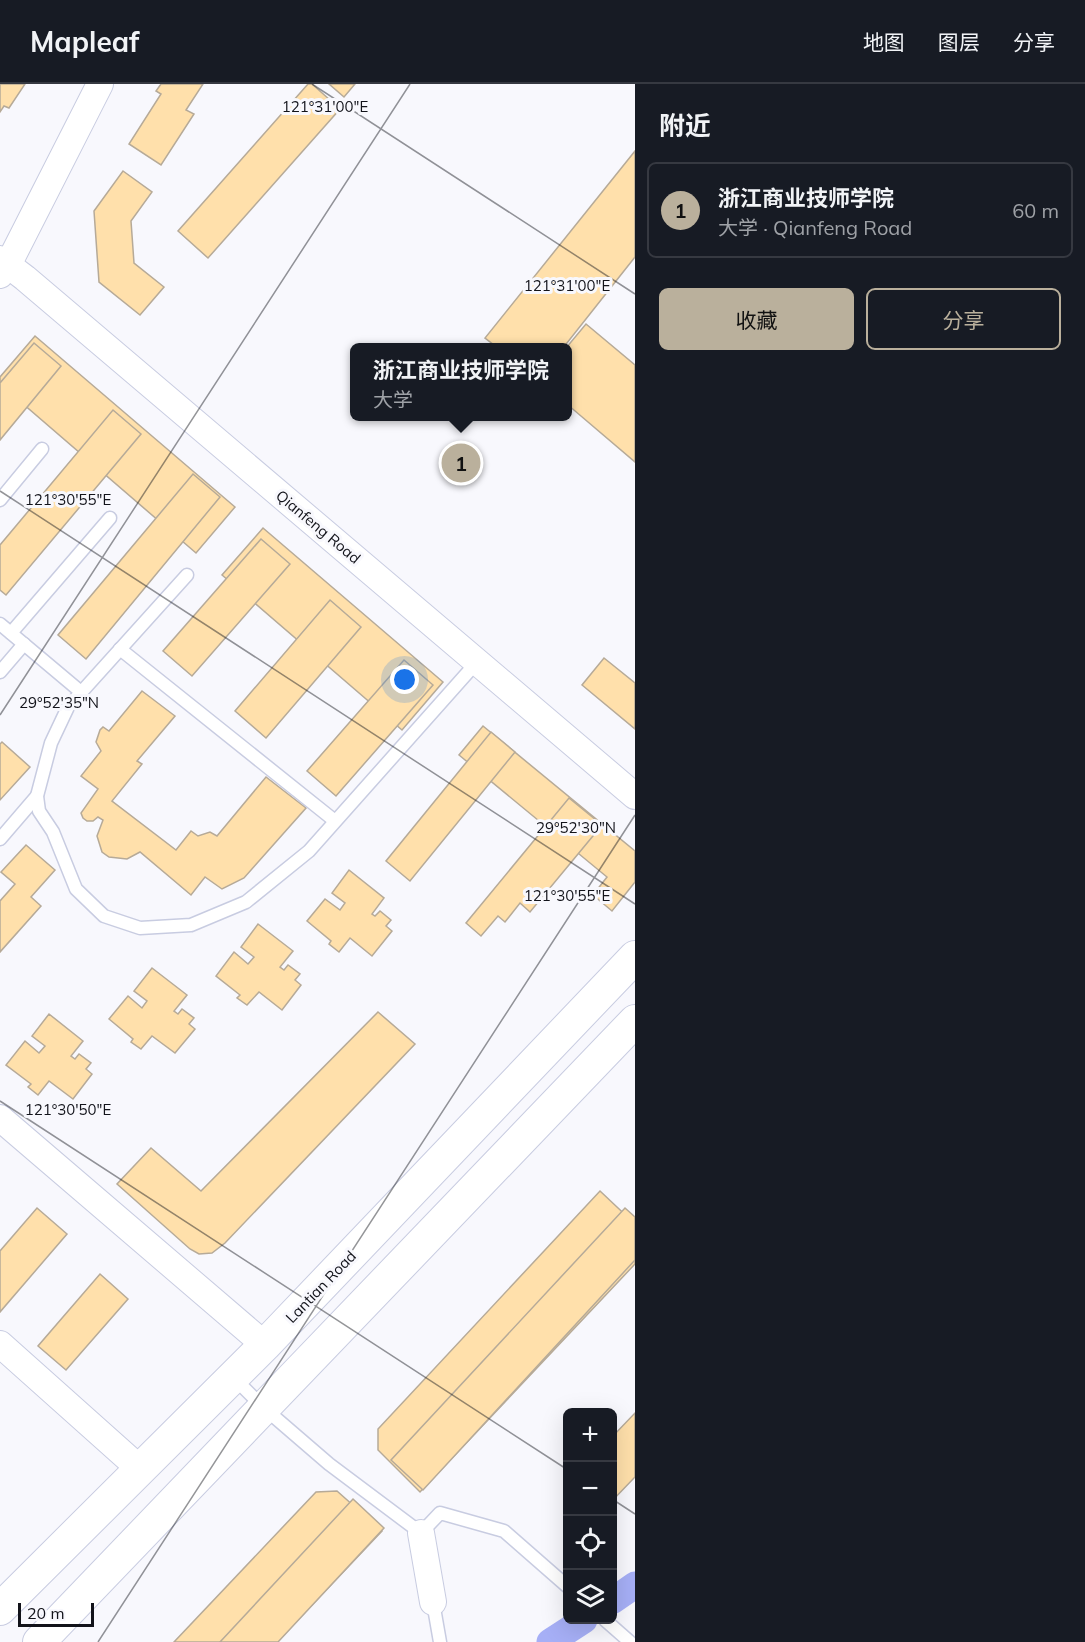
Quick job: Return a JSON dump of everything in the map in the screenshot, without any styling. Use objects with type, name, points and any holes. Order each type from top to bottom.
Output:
[{"type":"street","points":[[3,266],[100,84]]},
{"type":"street","name":"Qianfeng Road","points":[[3,266],[635,796]]},
{"type":"street","name":"Lantian Road","points":[[0,1609],[232,1376],[266,1345],[635,957]]},
{"type":"street","points":[[39,1642],[635,1021]]},
{"type":"street","points":[[0,1118],[266,1345]]},
{"type":"street","points":[[0,1344],[140,1469]]},
{"type":"street","points":[[421,1533],[433,1602]]},
{"type":"lane","points":[[0,500],[42,449]]},
{"type":"lane","points":[[11,633],[110,518]]},
{"type":"lane","points":[[187,575],[68,707],[51,742],[37,795],[39,811],[53,832],[76,889],[104,916],[140,928],[191,925],[246,902],[309,851],[477,662]]},
{"type":"lane","points":[[0,624],[81,693]]},
{"type":"lane","points":[[0,672],[24,645]]},
{"type":"lane","points":[[120,650],[335,821]]},
{"type":"lane","points":[[0,839],[37,795]]},
{"type":"lane","points":[[232,1376],[264,1408],[329,1464],[421,1533],[440,1513],[504,1531],[563,1583]]},
{"type":"lane","points":[[433,1602],[440,1642]]},
{"type":"lane","points":[[609,1624],[630,1642]]},
{"type":"building","points":[[0,84],[25,84],[9,108],[4,106],[0,112]]},
{"type":"building","points":[[161,84],[203,84],[186,110],[194,114],[161,165],[129,144],[161,94],[156,91]]},
{"type":"building","points":[[308,84],[312,84],[340,109],[208,258],[178,231]]},
{"type":"building","points":[[329,84],[355,84],[344,97]]},
{"type":"building","points":[[635,151],[635,257],[567,343],[492,343],[485,338]]},
{"type":"building","points":[[123,171],[152,192],[131,221],[134,263],[164,287],[140,315],[99,282],[94,211]]},
{"type":"building","points":[[586,324],[635,365],[635,462],[572,408],[572,343],[570,343]]},
{"type":"building","points":[[35,336],[235,507],[196,553],[0,384],[0,377]]},
{"type":"building","points":[[34,343],[61,366],[0,440],[0,383]]},
{"type":"building","points":[[113,410],[141,434],[6,595],[0,590],[0,545]]},
{"type":"building","points":[[193,474],[220,497],[86,659],[58,635]]},
{"type":"building","points":[[263,528],[443,682],[402,730],[222,575]]},
{"type":"building","points":[[261,539],[290,564],[192,676],[163,651]]},
{"type":"building","points":[[330,600],[361,627],[266,738],[235,711]]},
{"type":"building","points":[[604,658],[635,683],[635,729],[582,685]]},
{"type":"building","points":[[404,660],[433,685],[336,796],[307,771]]},
{"type":"building","points":[[142,691],[175,716],[137,761],[142,764],[112,801],[176,850],[191,831],[198,836],[210,832],[217,836],[266,777],[306,808],[244,878],[222,889],[205,877],[191,895],[140,852],[127,859],[109,857],[102,852],[97,836],[103,820],[98,817],[93,821],[87,821],[83,818],[81,813],[98,789],[81,776],[101,751],[96,742],[100,730],[103,727],[109,731]]},
{"type":"building","points":[[483,726],[635,851],[635,882],[612,911],[593,895],[607,877],[459,755]]},
{"type":"building","points":[[491,732],[515,752],[410,881],[386,861]]},
{"type":"building","points":[[2,742],[30,767],[0,800],[0,744]]},
{"type":"building","points":[[569,798],[602,825],[530,912],[520,903],[505,922],[498,916],[481,936],[466,923]]},
{"type":"building","points":[[26,845],[55,870],[31,897],[41,906],[0,952],[0,901],[15,884],[1,872]]},
{"type":"building","points":[[349,870],[384,898],[372,914],[375,916],[380,911],[391,920],[386,926],[392,931],[372,956],[350,938],[339,952],[329,944],[331,941],[307,921],[325,899],[340,910],[345,903],[332,893]]},
{"type":"building","points":[[258,924],[293,951],[280,967],[284,970],[288,965],[300,974],[295,980],[301,985],[282,1010],[259,992],[247,1005],[237,998],[240,995],[216,976],[234,952],[248,964],[254,957],[241,947]]},
{"type":"building","points":[[152,968],[187,995],[174,1011],[178,1014],[182,1009],[194,1018],[189,1024],[195,1029],[175,1053],[152,1036],[141,1049],[131,1042],[133,1039],[109,1019],[128,996],[142,1008],[147,1001],[134,991]]},
{"type":"building","points":[[378,1012],[415,1044],[225,1243],[212,1253],[199,1254],[190,1249],[117,1184],[151,1148],[201,1191]]},
{"type":"building","points":[[49,1014],[83,1041],[71,1056],[75,1059],[79,1054],[91,1063],[86,1069],[92,1074],[73,1099],[49,1081],[38,1095],[28,1087],[31,1084],[6,1065],[25,1041],[39,1053],[45,1046],[32,1036]]},
{"type":"building","points":[[600,1191],[635,1224],[635,1264],[420,1492],[378,1450],[378,1429]]},
{"type":"building","points":[[37,1208],[67,1234],[0,1312],[0,1251]]},
{"type":"building","points":[[625,1208],[635,1217],[635,1260],[423,1490],[391,1460]]},
{"type":"building","points":[[100,1274],[128,1299],[66,1370],[38,1346]]},
{"type":"building","points":[[635,1413],[635,1477],[617,1496],[617,1462],[617,1432]]},
{"type":"building","points":[[337,1491],[382,1531],[277,1642],[174,1642],[316,1492]]},
{"type":"building","points":[[353,1499],[384,1528],[278,1642],[220,1642]]},
{"type":"waterway","points":[[617,1598],[635,1585]]},
{"type":"waterway","points":[[550,1642],[578,1624]]},
{"type":"place","name":"浙江商业技师学院","points":[[461,463]]}]
